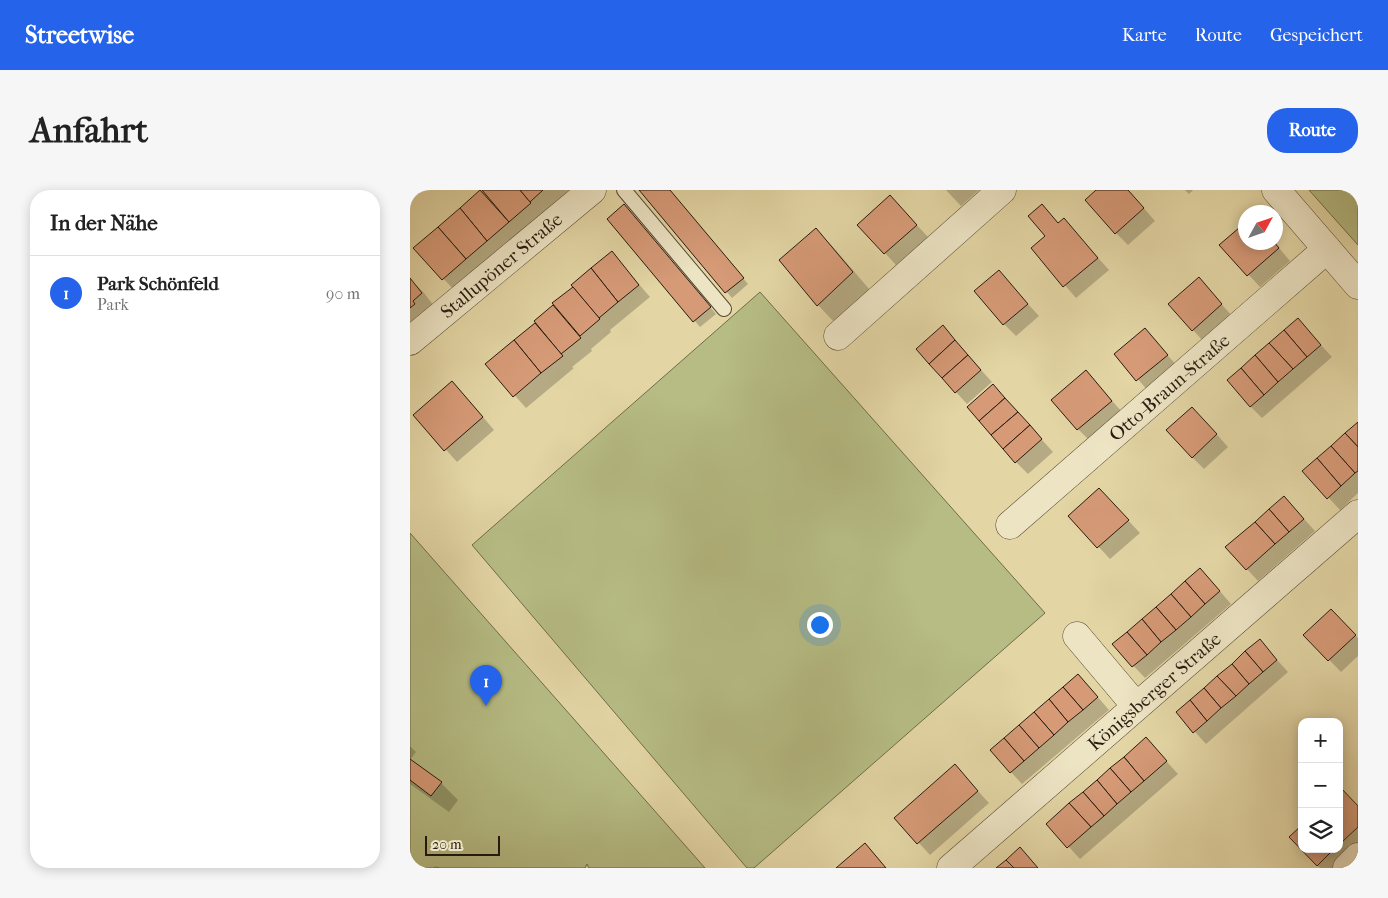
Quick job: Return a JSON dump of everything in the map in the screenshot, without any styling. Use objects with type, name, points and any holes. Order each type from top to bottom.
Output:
[{"type":"street","name":"Stallupöner Straße","points":[[410,341],[592,190]]},
{"type":"street","points":[[838,336],[1002,190]]},
{"type":"street","points":[[1276,190],[1358,285]]},
{"type":"street","name":"Otto-Braun-Straße","points":[[1010,525],[1327,249]]},
{"type":"street","name":"Königsberger Straße","points":[[950,868],[1358,514]]},
{"type":"street","points":[[1076,636],[1136,706]]},
{"type":"street","points":[[1347,868],[1358,857]]},
{"type":"lane","points":[[624,190],[724,309]]},
{"type":"green space","points":[[1309,190],[1358,190],[1358,245]]},
{"type":"green space","points":[[760,292],[1045,613],[754,868],[747,868],[472,545]]},
{"type":"green space","points":[[410,533],[705,868],[589,868],[587,864],[585,868],[410,868]]},
{"type":"building","points":[[480,190],[509,222],[487,241],[460,208]]},
{"type":"building","points":[[482,190],[520,190],[531,203],[509,222]]},
{"type":"building","points":[[520,190],[543,190],[530,202]]},
{"type":"building","points":[[639,190],[670,190],[744,278],[725,293]]},
{"type":"building","points":[[1096,190],[1128,190],[1144,208],[1115,234],[1085,200]]},
{"type":"building","points":[[890,195],[917,225],[884,254],[857,225]]},
{"type":"building","points":[[624,204],[711,307],[693,322],[607,219]]},
{"type":"building","points":[[1042,204],[1058,223],[1064,218],[1098,258],[1063,287],[1031,248],[1045,236],[1028,216]]},
{"type":"building","points":[[460,208],[487,241],[466,259],[438,227]]},
{"type":"building","points":[[438,227],[466,259],[442,280],[413,248]]},
{"type":"building","points":[[816,228],[853,272],[817,306],[779,260]]},
{"type":"building","points":[[1238,229],[1238,250],[1277,250],[1247,276],[1219,245]]},
{"type":"building","points":[[612,251],[639,285],[618,302],[591,268]]},
{"type":"building","points":[[591,268],[618,302],[599,318],[571,285]]},
{"type":"building","points":[[999,270],[1028,304],[1003,325],[974,291]]},
{"type":"building","points":[[1199,277],[1222,304],[1192,331],[1168,304]]},
{"type":"building","points":[[410,278],[422,293],[413,301],[415,304],[410,308]]},
{"type":"building","points":[[573,287],[600,319],[580,336],[552,303]]},
{"type":"building","points":[[553,305],[581,338],[561,354],[534,321]]},
{"type":"building","points":[[1298,318],[1321,345],[1307,357],[1284,330]]},
{"type":"building","points":[[535,323],[563,356],[541,373],[514,340]]},
{"type":"building","points":[[943,325],[955,340],[929,364],[916,349]]},
{"type":"building","points":[[1145,328],[1168,355],[1136,381],[1114,354]]},
{"type":"building","points":[[1284,330],[1307,357],[1293,369],[1269,343]]},
{"type":"building","points":[[514,340],[541,373],[513,397],[485,364]]},
{"type":"building","points":[[955,340],[968,355],[942,378],[929,364]]},
{"type":"building","points":[[1269,343],[1293,369],[1278,382],[1255,355]]},
{"type":"building","points":[[968,355],[981,370],[955,393],[942,378]]},
{"type":"building","points":[[1255,355],[1278,382],[1264,395],[1241,368]]},
{"type":"building","points":[[1241,368],[1264,395],[1250,407],[1227,380]]},
{"type":"building","points":[[1086,370],[1112,401],[1077,430],[1051,400]]},
{"type":"building","points":[[452,381],[483,417],[444,451],[413,415]]},
{"type":"building","points":[[993,384],[1005,398],[979,421],[967,407]]},
{"type":"building","points":[[1005,398],[1018,412],[991,435],[979,421]]},
{"type":"building","points":[[1192,407],[1217,434],[1192,458],[1166,430]]},
{"type":"building","points":[[1018,412],[1030,425],[1003,449],[991,435]]},
{"type":"building","points":[[1358,422],[1358,447],[1345,433]]},
{"type":"building","points":[[1030,425],[1042,439],[1015,463],[1003,449]]},
{"type":"building","points":[[1345,433],[1358,447],[1358,471],[1355,473],[1331,446]]},
{"type":"building","points":[[1331,446],[1355,473],[1341,486],[1317,458]]},
{"type":"building","points":[[1317,458],[1341,486],[1327,499],[1302,471]]},
{"type":"building","points":[[1099,488],[1129,520],[1097,548],[1068,516]]},
{"type":"building","points":[[1284,496],[1304,519],[1289,532],[1269,509]]},
{"type":"building","points":[[1269,509],[1289,532],[1275,544],[1255,522]]},
{"type":"building","points":[[1255,522],[1275,544],[1246,570],[1225,547]]},
{"type":"building","points":[[1200,568],[1220,591],[1205,604],[1185,581]]},
{"type":"building","points":[[1185,581],[1205,604],[1191,617],[1171,594]]},
{"type":"building","points":[[1171,594],[1191,617],[1176,630],[1156,607]]},
{"type":"building","points":[[1156,607],[1176,630],[1161,642],[1142,619]]},
{"type":"building","points":[[1331,609],[1356,635],[1328,661],[1303,635]]},
{"type":"building","points":[[1142,619],[1161,642],[1147,655],[1127,632]]},
{"type":"building","points":[[1127,632],[1147,655],[1132,667],[1112,644]]},
{"type":"building","points":[[1260,639],[1277,660],[1263,672],[1245,651]]},
{"type":"building","points":[[1245,651],[1263,672],[1249,684],[1232,664]]},
{"type":"building","points":[[1232,664],[1249,684],[1236,696],[1217,676]]},
{"type":"building","points":[[1078,674],[1098,697],[1083,710],[1063,687]]},
{"type":"building","points":[[1217,676],[1236,696],[1221,708],[1204,688]]},
{"type":"building","points":[[1063,687],[1083,710],[1068,722],[1049,699]]},
{"type":"building","points":[[1204,688],[1221,708],[1207,721],[1190,700]]},
{"type":"building","points":[[1049,699],[1068,722],[1054,735],[1034,712]]},
{"type":"building","points":[[1190,700],[1207,721],[1193,733],[1176,712]]},
{"type":"building","points":[[1034,712],[1054,735],[1039,748],[1019,725]]},
{"type":"building","points":[[1019,725],[1039,748],[1024,761],[1004,738]]},
{"type":"building","points":[[1146,737],[1167,761],[1144,781],[1124,757]]},
{"type":"building","points":[[1004,738],[1024,761],[1010,773],[990,750]]},
{"type":"building","points":[[1124,757],[1144,781],[1131,792],[1110,768]]},
{"type":"building","points":[[410,759],[442,782],[431,796],[410,780]]},
{"type":"building","points":[[955,764],[978,791],[917,844],[894,818]]},
{"type":"building","points":[[1110,768],[1131,792],[1117,804],[1097,780]]},
{"type":"building","points":[[1097,780],[1117,804],[1104,816],[1083,792]]},
{"type":"building","points":[[1343,790],[1358,806],[1358,827],[1343,841]]},
{"type":"building","points":[[1083,792],[1104,816],[1091,827],[1069,803]]},
{"type":"building","points":[[1069,803],[1091,827],[1067,848],[1046,824]]},
{"type":"building","points":[[1298,829],[1298,846],[1289,837]]},
{"type":"building","points":[[865,843],[886,868],[836,868]]},
{"type":"building","points":[[1020,847],[1038,868],[1014,868],[1006,860]]},
{"type":"building","points":[[1304,853],[1330,853],[1317,866]]},
{"type":"building","points":[[1006,860],[1014,868],[996,868]]},
{"type":"place","name":"Park Schönfeld","points":[[486,706]]}]
